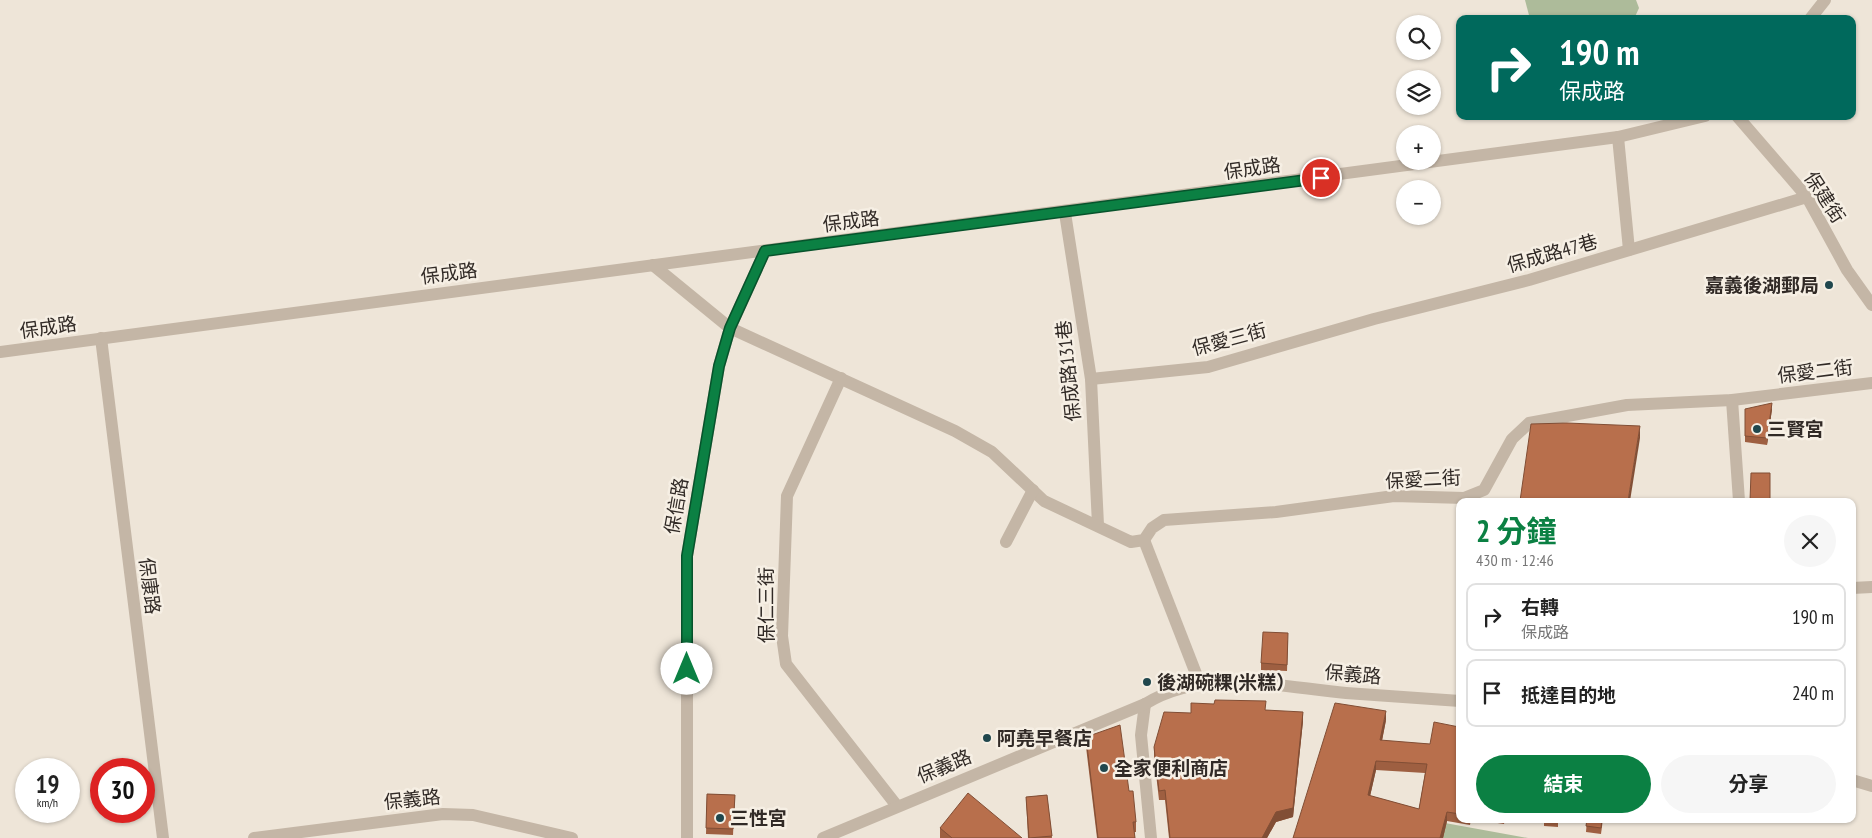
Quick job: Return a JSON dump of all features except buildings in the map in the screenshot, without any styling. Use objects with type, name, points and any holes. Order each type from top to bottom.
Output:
[{"type":"street","points":[[1813,15],[1825,0]]},
{"type":"street","name":"保成路","points":[[0,352],[653,265],[1065,213],[1618,137],[1688,120]]},
{"type":"street","name":"保建街","points":[[1740,120],[1807,197],[1847,270],[1872,305]]},
{"type":"street","points":[[1618,137],[1629,250]]},
{"type":"street","name":"保成路47巷","points":[[1374,319],[1529,280],[1807,197]]},
{"type":"street","name":"保成路131巷","points":[[1065,213],[1091,378],[1098,525]]},
{"type":"street","name":"保信路","points":[[687,838],[687,556],[719,366],[730,328],[765,251]]},
{"type":"street","points":[[653,265],[730,328],[955,431],[992,452],[1044,501],[1131,542],[1144,540],[1200,684]]},
{"type":"street","name":"保愛三街","points":[[1091,378],[1208,367],[1374,319]]},
{"type":"street","name":"保康路","points":[[101,338],[163,838]]},
{"type":"street","name":"保仁三街","points":[[841,378],[787,496],[782,636],[786,664],[898,806]]},
{"type":"street","name":"保愛二街","points":[[1144,540],[1152,528],[1164,520],[1276,512],[1394,496],[1464,498],[1484,490],[1512,439],[1529,423],[1627,405],[1732,400],[1872,383]]},
{"type":"street","points":[[1732,400],[1739,498]]},
{"type":"street","points":[[1006,542],[1033,490]]},
{"type":"street","points":[[1856,588],[1872,587]]},
{"type":"street","name":"保義路","points":[[823,838],[1145,704],[1159,696],[1200,684],[1238,682],[1456,701]]},
{"type":"street","points":[[1145,704],[1141,735],[1151,838]]},
{"type":"street","points":[[1856,781],[1872,786]]},
{"type":"street","name":"保義路","points":[[254,838],[443,814],[473,815],[572,838]]},
{"type":"green space","points":[[1525,0],[1636,0],[1639,8],[1636,15],[1529,15]]},
{"type":"green space","points":[[1423,819],[1528,838],[1435,838]]},
{"type":"place","name":"嘉義後湖郵局","points":[[1829,285]]},
{"type":"place","name":"三賢宮","points":[[1757,429]]},
{"type":"place","name":"後湖碗粿(米糕）","points":[[1147,682]]},
{"type":"place","name":"阿堯早餐店","points":[[987,738]]},
{"type":"place","name":"全家便利商店","points":[[1104,768]]},
{"type":"place","name":"三性宮","points":[[720,818]]},
{"type":"route","points":[[687,669],[687,556],[719,366],[730,328],[765,251],[1321,178]]}]
